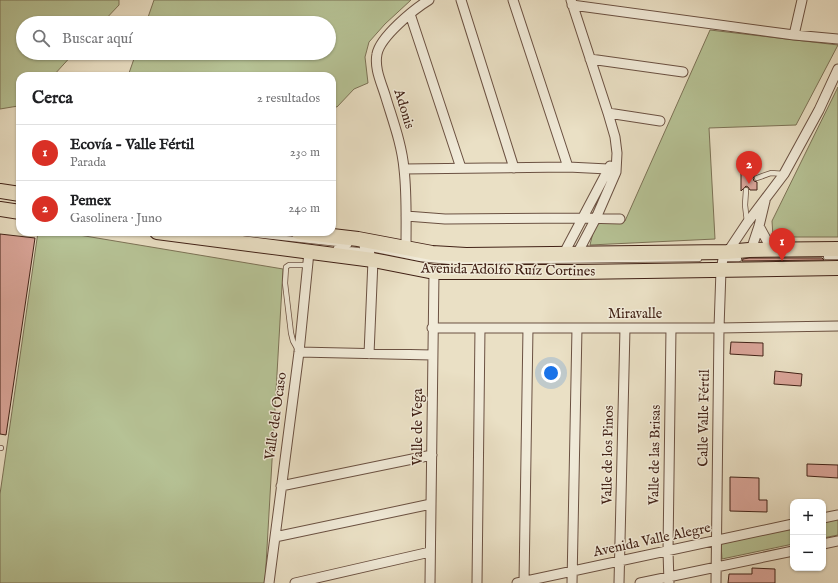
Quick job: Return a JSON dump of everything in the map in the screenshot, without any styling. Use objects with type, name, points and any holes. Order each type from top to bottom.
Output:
[{"type":"main road","points":[[0,191],[16,193]]},
{"type":"main road","points":[[0,209],[16,211]]},
{"type":"main road","name":"Avenida Adolfo Ruíz Cortines","points":[[180,236],[308,258],[373,260],[434,272],[725,261],[751,250],[838,249]]},
{"type":"main road","name":"Avenida Adolfo Ruíz Cortines","points":[[336,236],[358,238],[432,253],[466,255],[577,254],[725,261],[830,263]]},
{"type":"street","name":"Adonis","points":[[406,248],[404,169],[398,137],[376,62],[377,54],[383,41],[410,14],[429,0]]},
{"type":"street","points":[[461,0],[514,168]]},
{"type":"street","points":[[513,0],[568,167]]},
{"type":"street","points":[[794,35],[802,0]]},
{"type":"street","points":[[577,254],[596,218],[616,159],[615,137],[571,2],[794,35],[838,39]]},
{"type":"street","points":[[410,14],[461,168]]},
{"type":"street","points":[[590,59],[683,72]]},
{"type":"street","points":[[725,261],[747,223],[784,174],[819,110],[838,69]]},
{"type":"street","points":[[608,113],[660,121]]},
{"type":"street","points":[[404,169],[568,167],[612,170]]},
{"type":"street","points":[[563,255],[582,218],[612,170]]},
{"type":"street","points":[[751,250],[766,198]]},
{"type":"street","points":[[406,216],[445,219],[620,219]]},
{"type":"street","points":[[759,226],[772,250]]},
{"type":"street","name":"Valle del Ocaso","points":[[269,583],[299,352],[308,258]]},
{"type":"street","points":[[369,354],[373,260]]},
{"type":"street","name":"Calle Valle Fértil","points":[[716,583],[719,328],[725,261]]},
{"type":"street","name":"Valle de Vega","points":[[430,583],[432,328],[434,272]]},
{"type":"street","name":"Miravalle","points":[[432,328],[719,328],[838,326]]},
{"type":"street","points":[[478,583],[480,328]]},
{"type":"street","points":[[522,583],[528,328]]},
{"type":"street","points":[[572,583],[577,328]]},
{"type":"street","name":"Valle de los Pinos","points":[[619,583],[625,328]]},
{"type":"street","name":"Valle de las Brisas","points":[[669,580],[668,551],[671,328]]},
{"type":"street","points":[[299,352],[432,355]]},
{"type":"street","points":[[281,486],[432,456]]},
{"type":"street","points":[[275,537],[430,504]]},
{"type":"street","points":[[826,517],[838,515]]},
{"type":"street","name":"Avenida Valle Alegre","points":[[522,583],[790,525]]},
{"type":"street","points":[[826,543],[838,541]]},
{"type":"street","points":[[295,583],[430,552]]},
{"type":"street","points":[[640,583],[669,580],[716,567],[790,552]]},
{"type":"lane","points":[[756,178],[772,173],[784,174]]},
{"type":"lane","points":[[746,190],[744,205],[747,223]]},
{"type":"lane","points":[[228,236],[304,246],[357,250],[418,263],[448,266],[699,264]]},
{"type":"lane","points":[[265,236],[356,246],[421,259],[452,262],[707,259]]},
{"type":"lane","points":[[830,263],[838,257]]},
{"type":"lane","points":[[299,352],[293,341],[291,332],[285,283],[286,267],[308,258]]},
{"type":"lane","points":[[830,263],[838,262]]},
{"type":"green space","points":[[0,0],[119,0],[119,5],[109,16],[16,16],[16,60],[68,60],[57,72],[16,72],[16,106],[0,109]]},
{"type":"green space","points":[[154,0],[411,0],[385,24],[369,42],[365,57],[368,83],[354,89],[337,107],[336,72],[129,72],[134,60],[336,60],[336,16],[148,16]]},
{"type":"green space","points":[[710,30],[838,45],[796,125],[709,128],[715,239],[590,245],[595,224],[625,221]]},
{"type":"green space","points":[[838,87],[838,237],[773,237],[772,221]]},
{"type":"green space","points":[[37,236],[85,236],[283,269],[265,583],[0,583],[0,494]]},
{"type":"green space","points":[[838,518],[838,535],[826,537],[826,520]]},
{"type":"green space","points":[[790,529],[790,545],[722,559],[721,544]]},
{"type":"building","points":[[741,171],[756,171],[753,178],[754,181],[757,182],[757,190],[750,190],[746,186],[741,191]]},
{"type":"building","points":[[0,234],[35,238],[6,435],[0,434]]},
{"type":"building","points":[[822,258],[824,260],[742,261],[743,259]]},
{"type":"building","points":[[731,342],[763,343],[763,356],[730,354]]},
{"type":"building","points":[[775,371],[802,374],[801,386],[774,384]]},
{"type":"building","points":[[807,464],[838,465],[838,478],[807,476]]},
{"type":"building","points":[[730,477],[759,478],[759,500],[767,500],[767,512],[730,511]]},
{"type":"building","points":[[752,568],[775,569],[775,583],[728,583],[729,574],[752,574]]},
{"type":"place","name":"Pemex","points":[[749,184]]},
{"type":"place","name":"Ecovía - Valle Fértil","points":[[782,261]]}]
